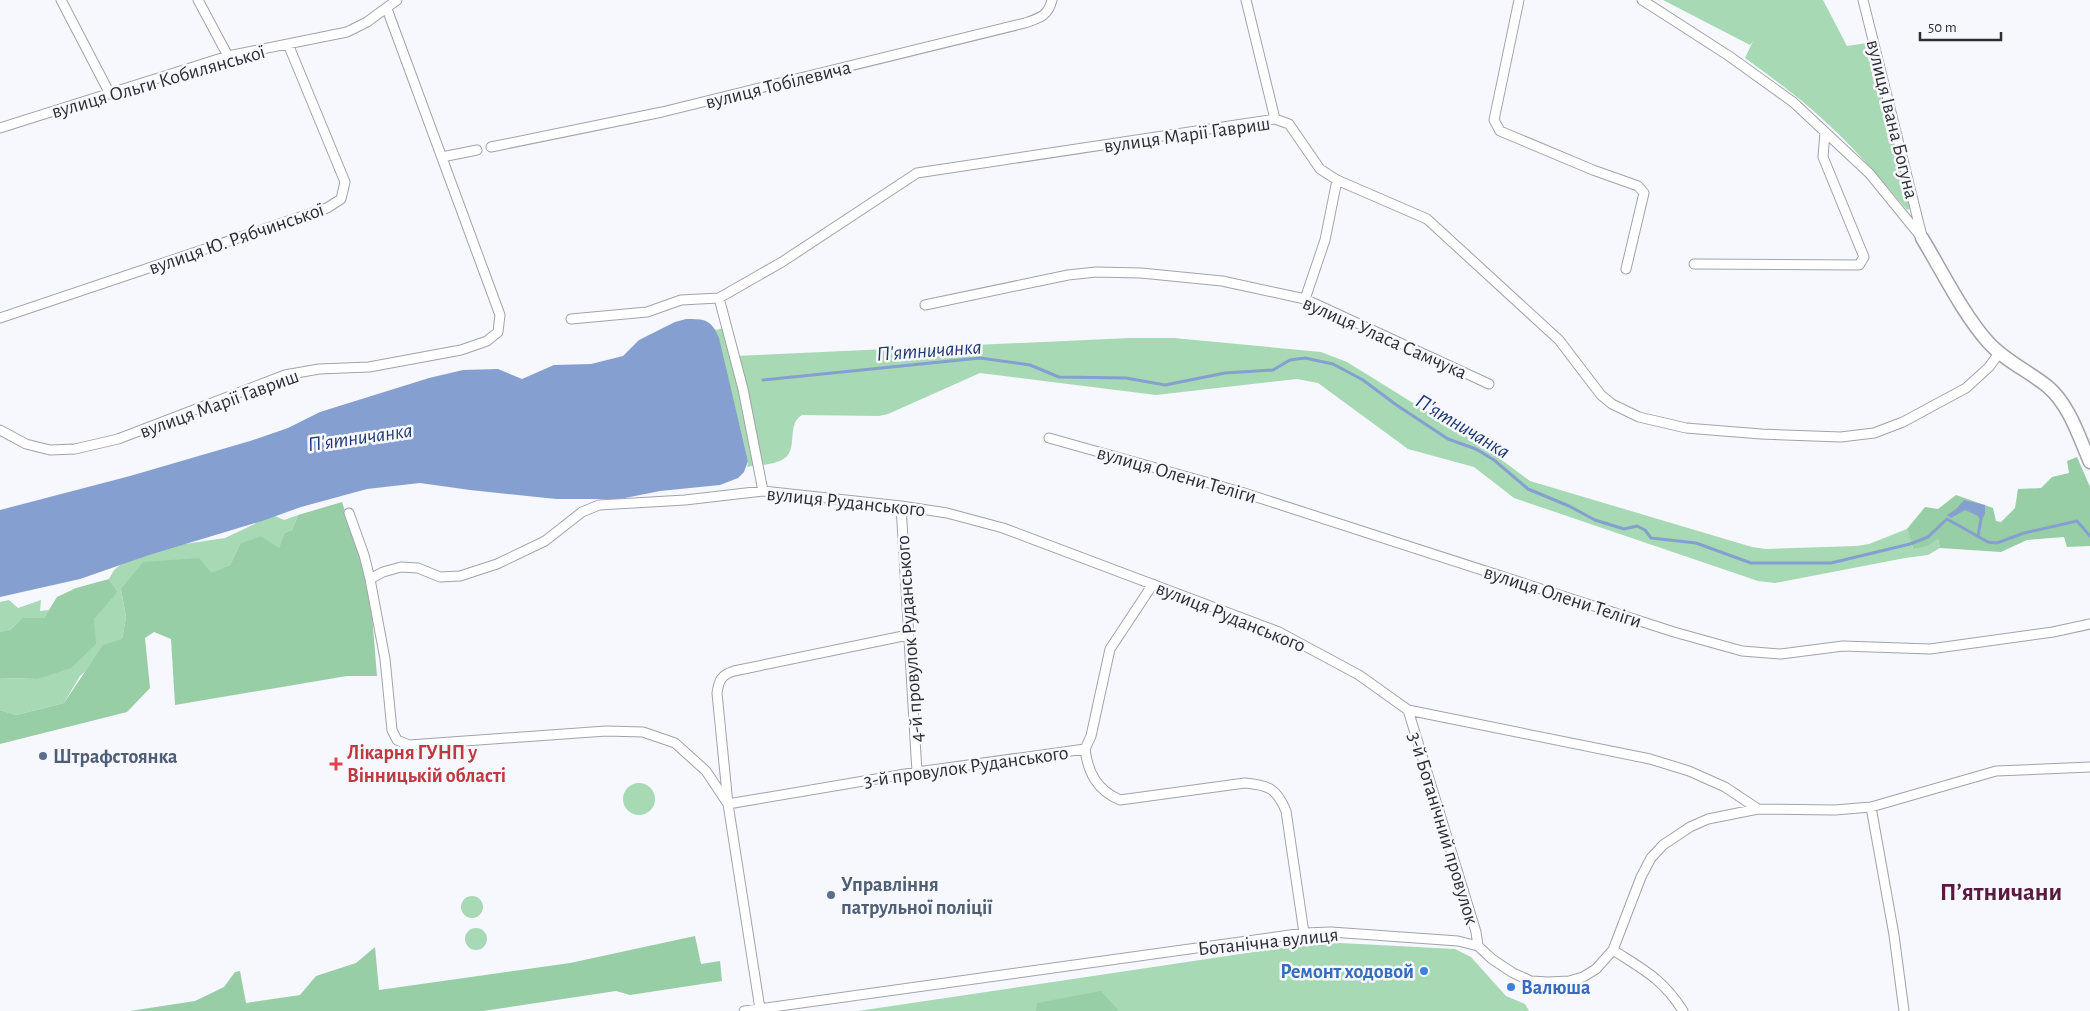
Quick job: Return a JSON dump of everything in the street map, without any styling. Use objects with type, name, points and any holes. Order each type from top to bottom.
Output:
[{"type":"street","points":[[61,0],[110,94]]},
{"type":"street","points":[[198,0],[228,56]]},
{"type":"street","name":"вулиця Ольги Кобилянської","points":[[0,127],[228,56],[346,32],[367,22],[397,0]]},
{"type":"street","name":"вулиця Тобілевича","points":[[492,147],[662,112],[1025,23],[1039,18],[1048,11],[1052,0]]},
{"type":"street","points":[[1246,0],[1275,119]]},
{"type":"street","points":[[1519,0],[1494,120],[1500,131],[1638,186],[1644,193],[1626,269]]},
{"type":"street","points":[[1642,0],[1729,56],[1793,102],[1870,174],[1922,238],[1989,344],[2048,387],[2064,407],[2090,462]]},
{"type":"street","name":"вулиця Івана Богуна","points":[[1863,0],[1922,238]]},
{"type":"street","points":[[387,9],[442,157],[477,150]]},
{"type":"street","name":"вулиця Ю. Рябчинської","points":[[0,318],[317,211],[341,199],[344,182],[288,44]]},
{"type":"street","name":"вулиця Марії Гавриш","points":[[571,319],[647,312],[682,300],[719,298],[782,262],[917,173],[1275,119],[1289,124],[1320,169],[1337,180],[1427,219],[1559,340],[1601,395],[1612,404],[1639,417],[1686,428],[1761,434],[1840,438],[1874,433],[1903,422],[1966,388],[1989,367],[2000,352]]},
{"type":"street","points":[[1694,264],[1859,265],[1864,257],[1823,156],[1825,132]]},
{"type":"street","name":"вулиця Марії Гавриш","points":[[0,430],[26,444],[50,450],[75,448],[118,439],[285,375],[319,369],[369,366],[461,350],[487,341],[498,332],[500,315],[442,157]]},
{"type":"street","points":[[1305,299],[1325,240],[1337,180]]},
{"type":"street","name":"вулиця Уласа Самчука","points":[[925,305],[1068,275],[1096,272],[1140,273],[1222,281],[1305,299],[1489,384]]},
{"type":"street","points":[[719,298],[743,389],[763,491]]},
{"type":"street","name":"вулиця Олени Теліги","points":[[1049,438],[1241,492],[1665,629],[1742,651],[1781,654],[1843,646],[1930,649],[2053,632],[2090,624]]},
{"type":"street","name":"вулиця Руданського","points":[[370,579],[383,572],[401,567],[418,568],[440,577],[460,576],[497,564],[545,541],[582,512],[599,504],[685,500],[763,491],[947,513],[1003,528],[1279,632],[1359,675],[1408,710],[1650,759],[1689,771],[1725,787],[1758,808]]},
{"type":"street","name":"4-й провулок Руданського","points":[[901,506],[917,772]]},
{"type":"street","points":[[349,513],[364,555],[370,579],[384,659],[392,730],[396,740],[409,745],[606,731],[644,732],[675,743],[706,771],[728,804]]},
{"type":"street","name":"3-й провулок Руданського","points":[[728,804],[917,772],[1085,749],[1091,736],[1110,649],[1152,584]]},
{"type":"street","points":[[760,1010],[728,804],[717,693],[719,680],[724,674],[734,670],[908,635]]},
{"type":"street","name":"3-й Ботанічний провулок","points":[[1408,710],[1476,932],[1478,946]]},
{"type":"street","points":[[1085,749],[1086,762],[1093,779],[1107,794],[1120,800],[1245,783],[1260,784],[1271,788],[1280,797],[1286,811],[1304,933]]},
{"type":"street","points":[[1758,808],[1835,810],[1871,807],[1996,771],[2090,767]]},
{"type":"street","points":[[1871,807],[1894,935],[1904,1011]]},
{"type":"street","name":"Ботанічна вулиця","points":[[744,1011],[1304,933],[1332,932],[1458,940],[1478,946],[1492,960],[1531,981],[1569,981],[1583,977],[1596,969],[1613,950],[1641,877],[1651,858],[1662,845],[1690,827],[1708,819],[1758,808]]},
{"type":"street","points":[[1613,950],[1660,981],[1672,993],[1683,1011]]},
{"type":"green space","points":[[1663,0],[1823,0],[1847,46],[1867,43],[1911,208],[1907,210],[1859,155],[1819,116],[1745,58],[1753,41],[1750,45]]},
{"type":"green space","points":[[727,327],[735,356],[1130,338],[1174,338],[1321,352],[1347,362],[1484,447],[1530,481],[1752,547],[1766,549],[1857,546],[1869,544],[1907,529],[1915,549],[1938,539],[1940,548],[1928,555],[1775,583],[1758,581],[1514,498],[1474,467],[1408,449],[1318,383],[1297,379],[1156,395],[980,373],[888,414],[879,416],[802,415],[794,425],[792,444],[787,456],[774,463],[747,467],[748,461],[744,444],[714,328],[716,330]]},
{"type":"green space","points":[[2077,457],[2090,487],[2090,546],[2067,547],[2064,537],[2027,540],[2001,552],[1940,548],[1938,539],[1927,546],[1914,549],[1907,529],[1925,507],[1938,509],[1956,495],[1993,508],[1996,521],[2001,522],[2015,508],[2018,489],[2041,488],[2052,477],[2069,473],[2067,461]]},
{"type":"green space","points":[[342,502],[360,556],[372,615],[377,676],[347,676],[175,705],[171,639],[154,632],[145,638],[150,688],[127,712],[0,744],[0,710],[16,715],[64,703],[103,645],[122,639],[126,617],[121,589],[143,562],[199,558],[211,573],[230,565],[240,544],[261,536],[279,548],[284,533],[292,530],[298,515]]},
{"type":"green space","points":[[273,515],[284,520],[298,515],[292,530],[284,533],[279,548],[240,544],[230,565],[210,574],[121,589],[126,617],[122,639],[80,676],[64,703],[16,715],[0,710],[0,678],[38,679],[118,592],[109,579],[114,570],[138,551],[225,538]]},
{"type":"green space","points":[[109,579],[118,592],[94,619],[96,644],[71,668],[38,679],[0,678],[0,632],[11,629],[22,618],[44,618],[57,597],[76,588]]},
{"type":"green space","points":[[9,600],[18,608],[41,600],[40,611],[49,610],[44,618],[22,618],[11,629],[0,632],[0,602]]},
{"type":"green space","points":[[639,783],[651,787],[655,799],[651,811],[639,815],[627,811],[623,799],[627,787]]},
{"type":"green space","points":[[472,896],[480,899],[483,907],[480,915],[472,918],[464,915],[461,907],[464,899]]},
{"type":"green space","points":[[476,928],[484,931],[487,939],[484,947],[476,950],[468,947],[465,939],[468,931]]},
{"type":"green space","points":[[695,936],[701,964],[720,961],[722,981],[630,995],[616,991],[483,1011],[130,1011],[195,1001],[224,987],[235,972],[240,971],[246,1003],[300,995],[316,976],[356,963],[375,947],[379,990],[570,963]]},
{"type":"green space","points":[[1321,942],[1455,949],[1471,957],[1506,996],[1525,1004],[1529,1011],[858,1011]]},
{"type":"green space","points":[[1101,991],[1119,1011],[1036,1011],[1037,1003]]},
{"type":"water","points":[[686,319],[707,321],[719,338],[748,461],[744,472],[738,478],[720,485],[660,491],[620,499],[556,499],[420,483],[367,489],[301,507],[80,579],[0,597],[0,510],[130,476],[250,441],[288,428],[320,412],[429,378],[463,370],[498,369],[522,379],[554,365],[591,364],[623,356],[639,340],[675,322]]},
{"type":"water","points":[[1964,500],[1985,505],[1985,514],[1981,521],[1978,516],[1965,510],[1951,518],[1947,515]]},
{"type":"waterway","name":"П'ятничанка","points":[[763,380],[980,358],[1030,365],[1059,377],[1126,378],[1165,385],[1225,373],[1273,370],[1290,360],[1305,358],[1333,364],[1363,380],[1448,439],[1476,449],[1494,460],[1528,489],[1569,506],[1595,520],[1624,529],[1637,526],[1645,530],[1651,538],[1696,543],[1751,563],[1831,563],[1910,544],[1928,537],[1947,519],[1988,542],[1997,543],[2024,533],[2077,521],[2090,536]]},
{"type":"waterway","points":[[1978,536],[1981,519]]},
{"type":"place","name":"Штрафстоянка","points":[[43,756]]},
{"type":"place","name":"Лікарня ГУНП у Вінницькій області","points":[[336,764]]},
{"type":"place","name":"Управління патрульної поліції","points":[[831,895]]},
{"type":"place","name":"Ремонт ходовой","points":[[1424,971]]},
{"type":"place","name":"Валюша","points":[[1511,987]]},
{"type":"district","name":"П’ятничани","points":[[2001,891]]}]
